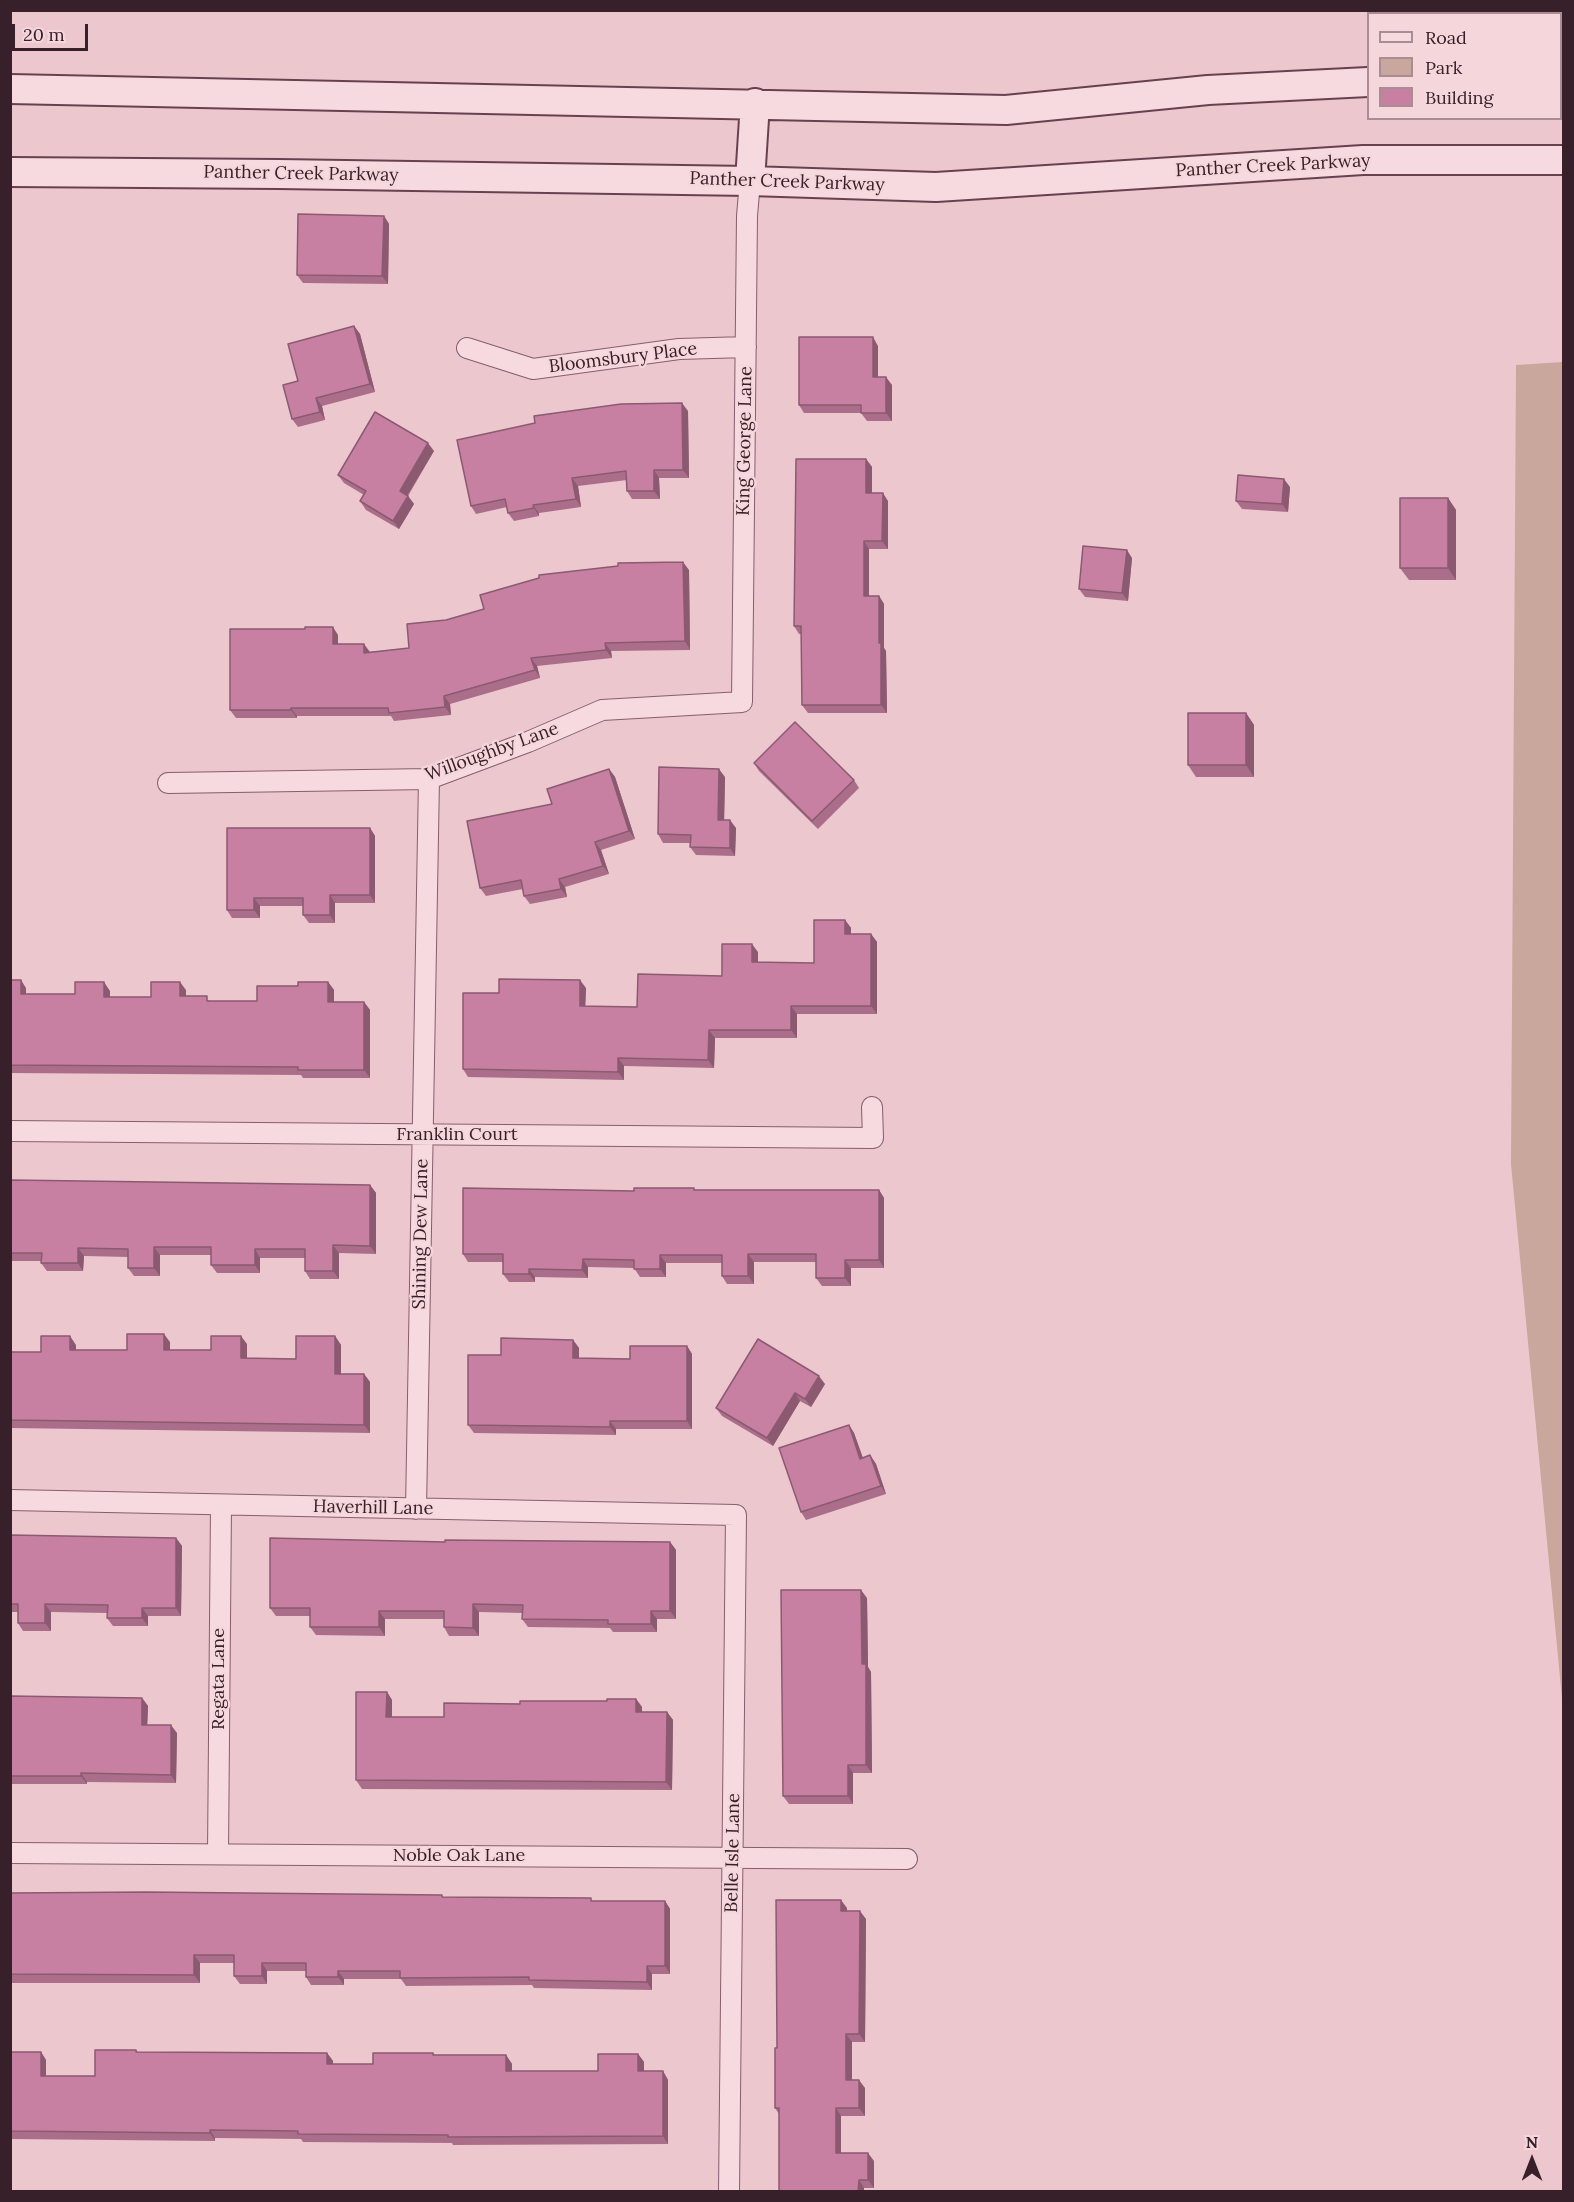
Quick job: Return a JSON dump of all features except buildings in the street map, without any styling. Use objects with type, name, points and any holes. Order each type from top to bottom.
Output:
[{"type":"main road","points":[[10,89],[1006,110],[1208,90],[1367,82]]},
{"type":"main road","points":[[750,181],[755,103]]},
{"type":"main road","name":"Panther Creek Parkway","points":[[10,172],[750,181],[936,187],[1363,160],[1563,160]]},
{"type":"street","name":"King George Lane","points":[[742,702],[747,216],[750,181]]},
{"type":"street","name":"Bloomsbury Place","points":[[467,348],[533,369],[680,349],[746,347]]},
{"type":"street","name":"Willoughby Lane","points":[[168,783],[429,779],[528,742],[602,710],[742,702]]},
{"type":"street","name":"Shining Dew Lane","points":[[416,1509],[429,779]]},
{"type":"street","name":"Franklin Court","points":[[10,1131],[873,1138],[872,1107]]},
{"type":"street","name":"Haverhill Lane","points":[[10,1500],[736,1515]]},
{"type":"street","name":"Regata Lane","points":[[218,1854],[220,1505]]},
{"type":"street","name":"Belle Isle Lane","points":[[729,2192],[736,1515]]},
{"type":"street","name":"Noble Oak Lane","points":[[10,1853],[907,1859]]},
{"type":"green space","points":[[1564,362],[1563,1709],[1511,1164],[1516,365]]}]
